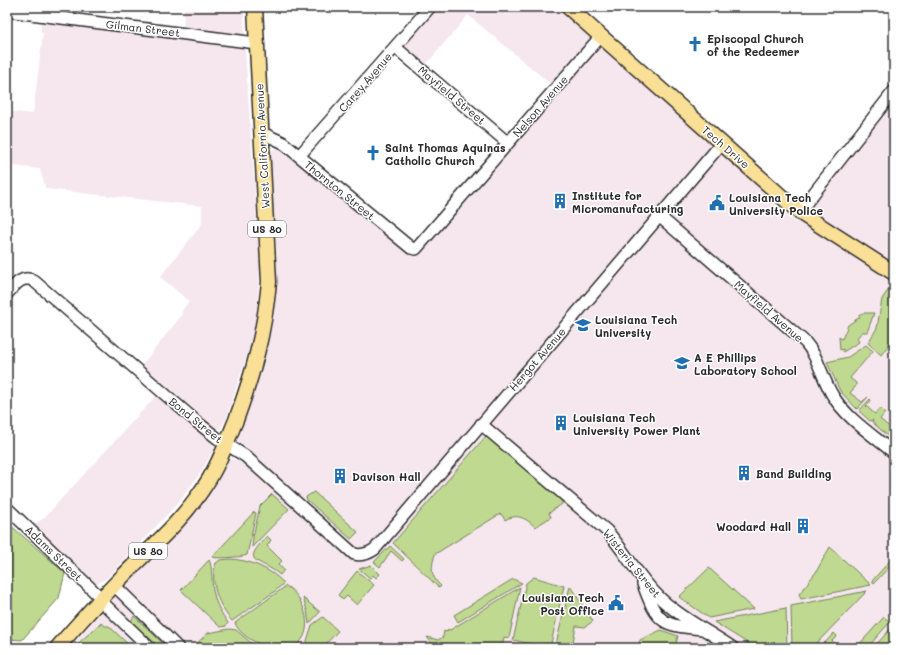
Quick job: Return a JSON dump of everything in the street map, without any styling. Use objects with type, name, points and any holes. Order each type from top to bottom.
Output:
[{"type":"main road","name":"West California Avenue","points":[[57,648],[100,599],[183,515],[202,490],[218,464],[252,374],[260,346],[266,313],[269,282],[255,7]]},
{"type":"main road","name":"Tech Drive","points":[[568,7],[799,212],[894,273]]},
{"type":"street","name":"Carey Avenue","points":[[300,156],[430,7]]},
{"type":"street","name":"Gilman Street","points":[[7,11],[256,43]]},
{"type":"street","name":"Nelson Avenue","points":[[416,249],[601,36]]},
{"type":"street","name":"Mayfield Street","points":[[395,47],[508,143]]},
{"type":"street","points":[[799,212],[894,90]]},
{"type":"street","name":"Thornton Street","points":[[262,133],[282,142],[411,248],[416,249]]},
{"type":"street","name":"Hergot Avenue","points":[[366,554],[374,549],[722,143]]},
{"type":"street","name":"Mayfield Avenue","points":[[659,216],[805,342],[813,353],[828,388],[838,404],[894,453]]},
{"type":"street","name":"Bond Street","points":[[7,294],[23,279],[28,278],[34,281],[143,377],[226,444],[250,460],[354,554],[359,556],[366,554]]},
{"type":"street","name":"Wisteria Street","points":[[481,424],[607,531],[641,577],[658,597],[733,648]]},
{"type":"street","name":"Adams Street","points":[[7,508],[150,648]]},
{"type":"street","points":[[641,577],[652,608],[659,617],[676,627],[705,630]]},
{"type":"street","points":[[114,585],[178,648]]},
{"type":"shaded area","points":[[7,7],[78,7],[75,26],[183,39],[184,7],[244,7],[245,51],[260,268],[256,315],[252,339],[226,419],[220,429],[212,428],[141,366],[181,316],[183,309],[189,301],[160,277],[202,224],[202,206],[46,189],[40,169],[7,165],[7,111],[33,114],[43,33],[41,32],[40,11]]},
{"type":"shaded area","name":"Louisiana Tech University","points":[[434,7],[559,7],[676,110],[796,223],[894,101],[894,648],[70,648],[128,582],[195,511],[231,458],[245,465],[252,457],[238,441],[263,367],[274,316],[277,259],[271,151],[276,148],[281,150],[415,256],[559,91],[468,15],[424,67],[403,46]]},
{"type":"shaded area","points":[[157,395],[210,441],[214,448],[201,472],[179,502],[107,578],[97,584],[33,524],[43,519]]},
{"type":"green space","points":[[889,289],[894,293],[894,338],[881,355],[868,343],[877,328],[882,299]]},
{"type":"green space","points":[[863,313],[874,313],[867,332],[862,332],[857,338],[859,342],[843,352],[843,349],[840,350],[839,337],[842,339],[848,325],[860,317],[858,315]]},
{"type":"green space","points":[[866,345],[873,351],[850,378],[856,383],[856,386],[850,393],[862,402],[868,397],[857,409],[840,391],[827,362],[848,357]]},
{"type":"green space","points":[[870,399],[871,400],[866,406],[875,414],[880,408],[885,413],[880,419],[894,431],[890,438],[872,422],[873,420],[870,421],[859,411]]},
{"type":"green space","points":[[486,436],[562,501],[562,504],[549,513],[551,517],[535,527],[525,519],[513,517],[505,520],[500,514],[435,554],[432,572],[435,579],[441,586],[439,588],[393,543]]},
{"type":"green space","points":[[314,492],[358,532],[351,539],[307,500],[306,497]]},
{"type":"green space","points":[[272,494],[289,509],[252,547],[260,506]]},
{"type":"green space","points":[[254,512],[256,513],[247,555],[229,558],[212,557]]},
{"type":"green space","points":[[7,522],[65,573],[59,598],[22,640],[7,639]]},
{"type":"green space","points":[[267,536],[271,540],[267,546],[282,561],[278,565],[284,570],[280,575],[255,560],[253,556],[259,545]]},
{"type":"green space","points":[[390,546],[404,559],[402,561],[391,551],[380,567],[374,562]]},
{"type":"green space","points":[[830,547],[871,585],[801,599],[799,594],[816,572]]},
{"type":"green space","points":[[894,556],[894,562],[874,583],[872,581]]},
{"type":"green space","points":[[230,559],[245,561],[266,569],[284,583],[274,592],[232,621],[219,602],[216,594],[214,578],[216,563],[220,560]]},
{"type":"green space","points":[[209,560],[215,598],[228,623],[226,626],[220,627],[181,590]]},
{"type":"green space","points":[[371,565],[380,574],[376,578],[373,575],[370,578],[359,569]]},
{"type":"green space","points":[[709,568],[754,609],[709,618],[679,597]]},
{"type":"green space","points":[[357,571],[374,585],[357,605],[347,596],[343,600],[338,595]]},
{"type":"green space","points":[[534,577],[564,586],[550,648],[513,640],[526,583]]},
{"type":"green space","points":[[513,579],[522,583],[458,622],[454,615]]},
{"type":"green space","points":[[286,586],[292,590],[302,604],[305,612],[306,629],[304,637],[299,643],[283,648],[263,645],[246,636],[239,630],[235,623]]},
{"type":"green space","points":[[570,586],[593,621],[585,627],[576,626],[573,642],[575,645],[574,648],[555,648]]},
{"type":"green space","points":[[520,587],[509,638],[504,637],[502,648],[435,648],[427,637],[438,640],[443,637],[444,631],[447,632],[448,629],[450,630]]},
{"type":"green space","points":[[867,591],[812,648],[792,648],[791,606]]},
{"type":"green space","points":[[303,598],[320,612],[309,624],[307,610]]},
{"type":"green space","points":[[786,608],[787,648],[755,648],[714,622]]},
{"type":"green space","points":[[134,616],[168,648],[159,648],[131,621]]},
{"type":"green space","points":[[323,617],[338,631],[322,648],[306,648],[308,646],[306,644],[312,625]]},
{"type":"green space","points":[[884,617],[890,622],[867,648],[856,648]]},
{"type":"green space","points":[[101,623],[105,626],[109,626],[132,648],[73,648]]},
{"type":"green space","points":[[894,625],[894,645],[892,648],[873,648]]},
{"type":"green space","points":[[229,629],[236,630],[257,648],[196,648],[194,646],[208,633]]},
{"type":"green space","points":[[661,630],[678,636],[675,648],[637,648],[640,640]]},
{"type":"green space","points":[[834,633],[837,636],[832,641],[840,648],[824,648],[822,646]]},
{"type":"place","name":"Episcopal Church of the Redeemer","points":[[695,44]]},
{"type":"place","name":"Saint Thomas Aquinas Catholic Church","points":[[373,153]]},
{"type":"place","name":"Institute for Micromanufacturing","points":[[560,201]]},
{"type":"place","name":"Louisiana Tech University Police","points":[[717,203]]},
{"type":"place","name":"Louisiana Tech University","points":[[583,325]]},
{"type":"place","name":"A E Phillips Laboratory School","points":[[682,363]]},
{"type":"place","name":"Louisiana Tech University Power Plant","points":[[561,423]]},
{"type":"place","name":"Band Building","points":[[744,473]]},
{"type":"place","name":"Davison Hall","points":[[340,476]]},
{"type":"place","name":"Woodard Hall","points":[[803,526]]},
{"type":"place","name":"Louisiana Tech Post Office","points":[[616,603]]}]
